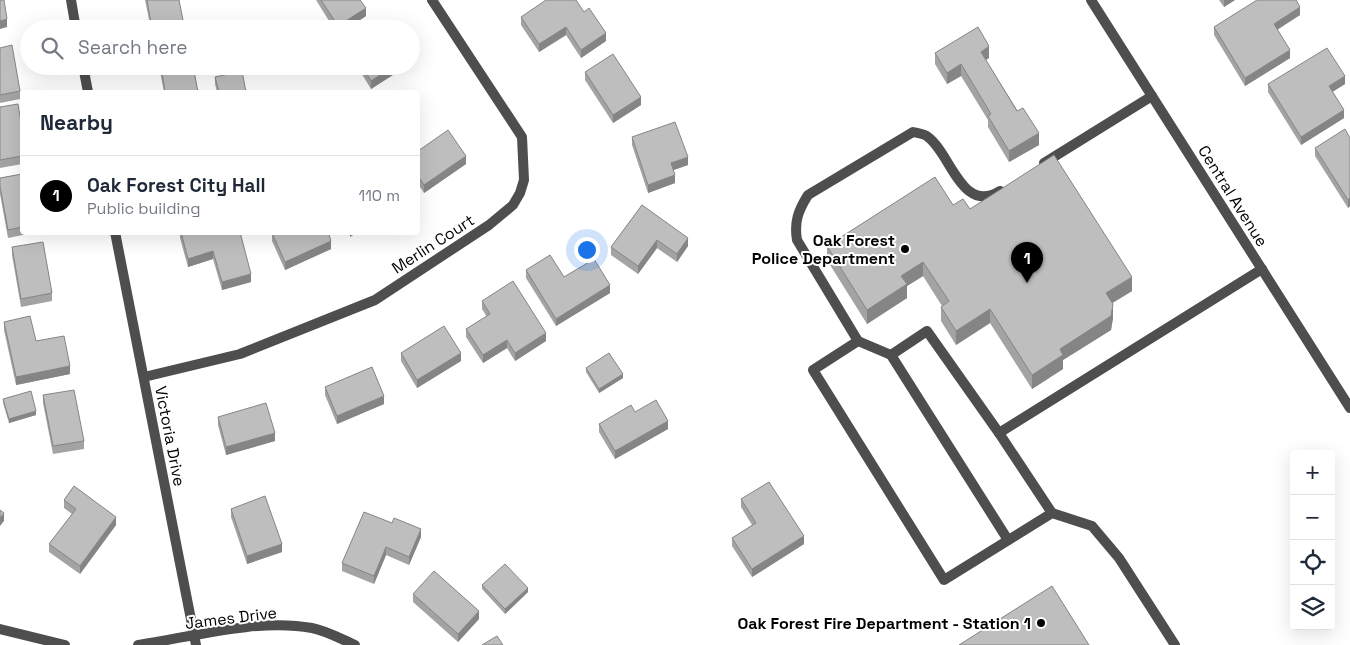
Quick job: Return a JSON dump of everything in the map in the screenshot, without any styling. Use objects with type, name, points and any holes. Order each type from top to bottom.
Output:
[{"type":"street","points":[[71,0],[74,20]]},
{"type":"street","name":"Merlin Court","points":[[144,377],[240,354],[375,300],[489,225],[513,205],[520,193],[524,180],[522,137],[432,0]]},
{"type":"street","name":"Central Avenue","points":[[1090,0],[1350,408]]},
{"type":"street","points":[[85,75],[88,90]]},
{"type":"street","points":[[1032,171],[1152,96]]},
{"type":"street","points":[[1008,186],[992,196],[980,197],[968,191],[928,136],[913,132],[808,196],[798,211],[794,225],[797,240],[858,341],[891,355],[1008,540]]},
{"type":"street","name":"Victoria Drive","points":[[117,235],[195,641]]},
{"type":"street","points":[[999,433],[1262,270]]},
{"type":"street","points":[[891,355],[927,331],[999,433],[1052,513],[1092,526],[1119,558],[1176,645]]},
{"type":"street","points":[[858,341],[813,370],[944,580],[1052,513]]},
{"type":"street","name":"James Drive","points":[[138,645],[195,641],[243,628],[283,626],[313,628],[355,645]]},
{"type":"street","points":[[0,629],[65,645]]},
{"type":"building","points":[[0,0],[4,0],[7,19],[0,21]]},
{"type":"building","points":[[147,0],[179,0],[183,20],[150,20]]},
{"type":"building","points":[[321,0],[360,0],[366,8],[347,20],[334,20]]},
{"type":"building","points":[[546,0],[576,0],[584,12],[589,8],[606,33],[581,50],[566,27],[539,44],[521,17]]},
{"type":"building","points":[[1257,0],[1296,0],[1300,7],[1274,24],[1290,50],[1245,78],[1214,27]]},
{"type":"building","points":[[978,27],[989,46],[981,52],[1017,111],[1023,108],[1039,133],[1009,151],[988,116],[991,114],[961,64],[947,73],[935,53]]},
{"type":"building","points":[[12,45],[20,91],[0,95],[0,48]]},
{"type":"building","points":[[1327,48],[1345,76],[1329,86],[1344,110],[1301,137],[1268,84]]},
{"type":"building","points":[[613,54],[641,97],[613,115],[585,72]]},
{"type":"building","points":[[162,75],[195,75],[198,90],[165,90]]},
{"type":"building","points":[[243,75],[246,90],[218,90],[215,77]]},
{"type":"building","points":[[367,75],[380,75],[371,81]]},
{"type":"building","points":[[18,104],[20,116],[20,156],[0,160],[0,107]]},
{"type":"building","points":[[675,122],[688,157],[671,163],[675,175],[648,185],[632,137]]},
{"type":"building","points":[[1345,129],[1350,138],[1350,198],[1348,200],[1315,148]]},
{"type":"building","points":[[448,130],[466,156],[424,185],[420,179],[420,150]]},
{"type":"building","points":[[1054,155],[1132,277],[1106,293],[1113,304],[1111,316],[1060,349],[1063,355],[1032,375],[990,309],[956,331],[941,307],[949,301],[923,262],[901,276],[907,284],[867,310],[827,246],[935,177],[953,205],[963,199],[970,209]]},
{"type":"building","points":[[20,174],[20,227],[8,230],[0,178]]},
{"type":"building","points":[[642,205],[688,238],[677,254],[657,240],[638,266],[611,247]]},
{"type":"building","points":[[182,235],[241,235],[251,274],[222,282],[213,251],[188,259]]},
{"type":"building","points":[[273,235],[329,235],[331,241],[285,262]]},
{"type":"building","points":[[43,242],[52,293],[21,299],[12,247]]},
{"type":"building","points":[[550,255],[564,277],[594,259],[610,285],[556,319],[526,270]]},
{"type":"building","points":[[513,281],[546,333],[515,353],[507,340],[483,355],[466,329],[490,314],[482,301]]},
{"type":"building","points":[[30,316],[36,341],[64,336],[70,366],[16,377],[4,322]]},
{"type":"building","points":[[444,326],[461,353],[417,380],[401,353]]},
{"type":"building","points":[[609,353],[623,374],[599,389],[586,368]]},
{"type":"building","points":[[372,367],[384,396],[337,416],[325,387]]},
{"type":"building","points":[[74,390],[84,441],[53,446],[43,395]]},
{"type":"building","points":[[31,391],[36,411],[9,419],[3,399]]},
{"type":"building","points":[[656,400],[668,421],[615,451],[599,424],[631,405],[635,412]]},
{"type":"building","points":[[266,403],[275,433],[226,447],[218,417]]},
{"type":"building","points":[[769,482],[804,536],[752,569],[732,538],[756,523],[741,499]]},
{"type":"building","points":[[74,486],[116,517],[80,566],[49,544],[76,509],[64,500]]},
{"type":"building","points":[[265,496],[282,544],[247,556],[231,509]]},
{"type":"building","points":[[0,510],[4,513],[0,518]]},
{"type":"building","points":[[364,512],[392,523],[394,518],[421,529],[409,557],[386,547],[374,576],[342,563]]},
{"type":"building","points":[[505,564],[528,588],[505,609],[482,585]]},
{"type":"building","points":[[434,571],[479,611],[458,634],[413,594]]},
{"type":"building","points":[[1052,586],[1089,645],[959,645]]},
{"type":"building","points":[[497,636],[503,645],[482,645]]},
{"type":"place","name":"Oak Forest Police Department","points":[[905,249]]},
{"type":"place","name":"Oak Forest City Hall","points":[[1027,283]]},
{"type":"place","name":"Oak Forest Fire Department - Station 1","points":[[1041,623]]}]
